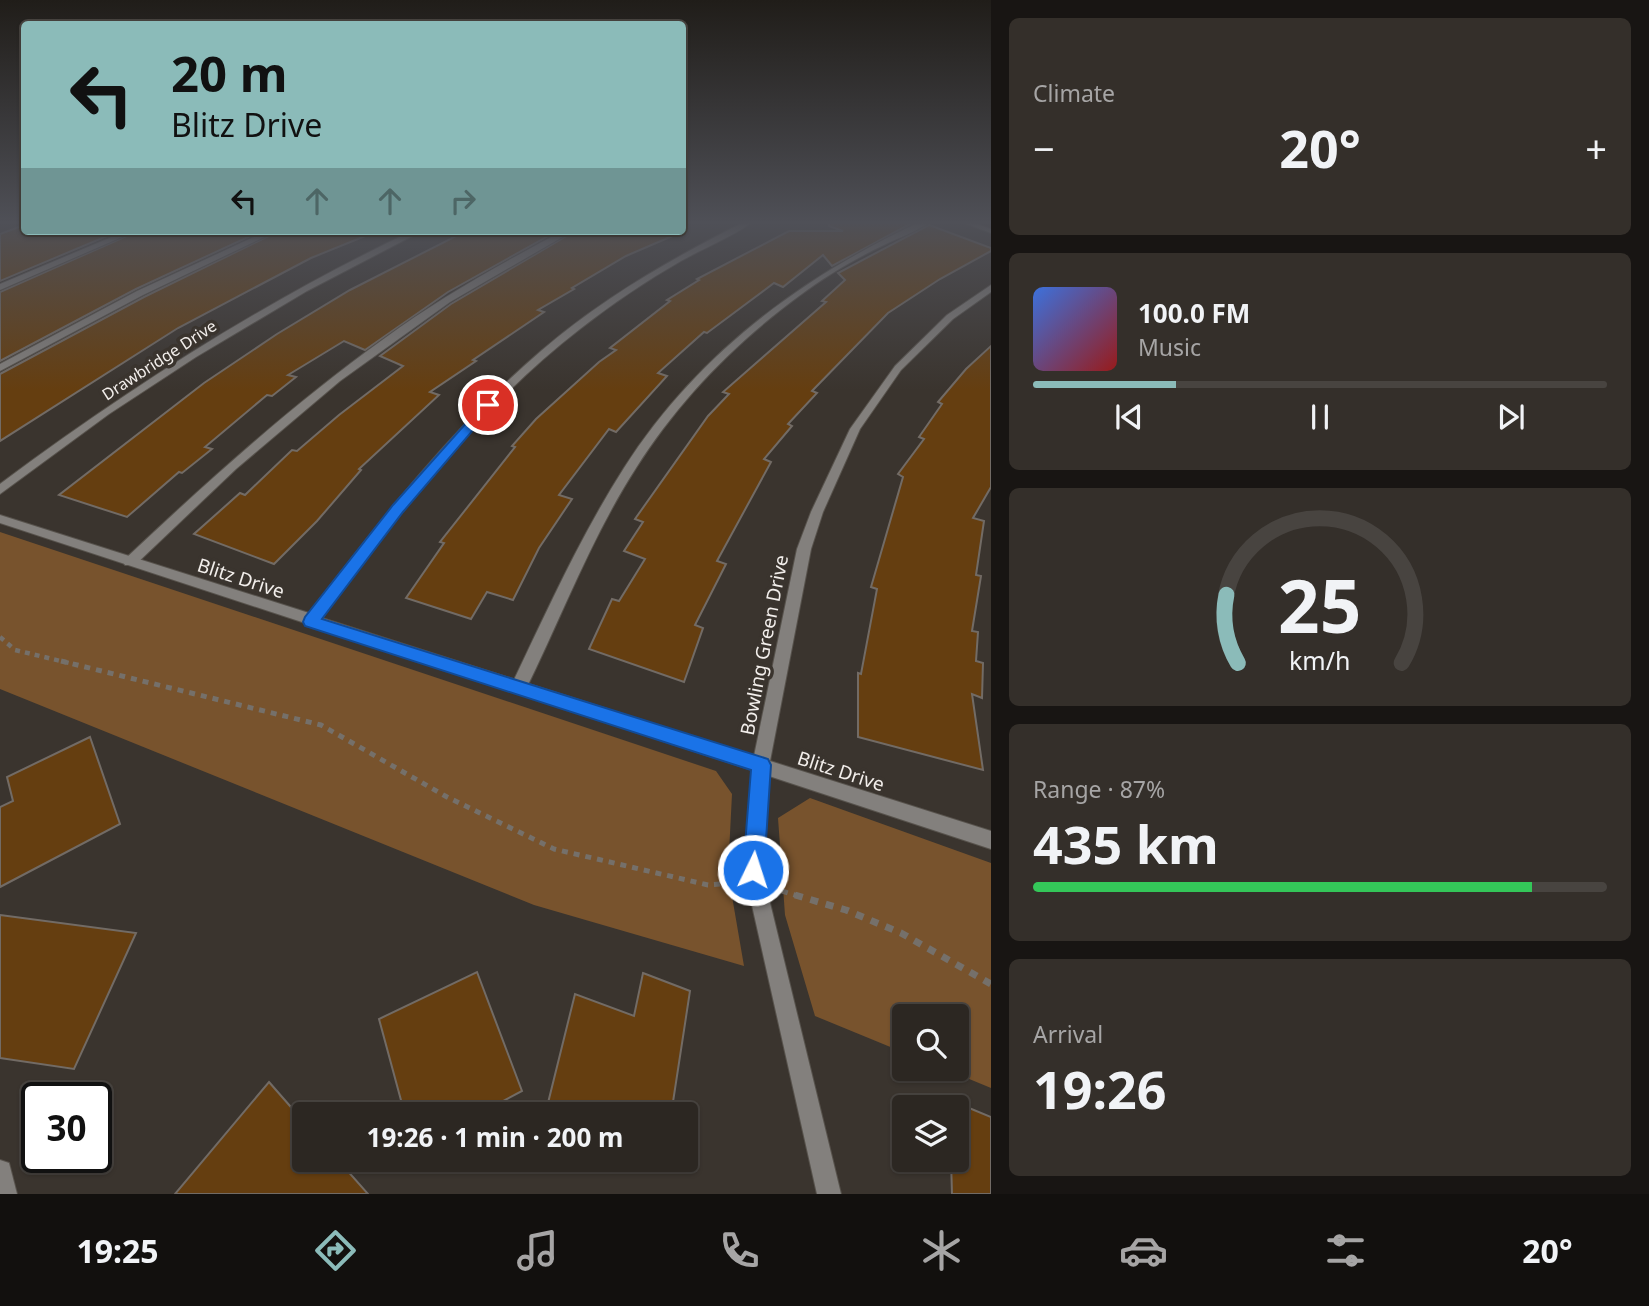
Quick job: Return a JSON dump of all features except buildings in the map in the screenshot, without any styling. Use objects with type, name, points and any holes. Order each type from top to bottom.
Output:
[{"type":"street","points":[[0,287],[20,279]]},
{"type":"street","points":[[0,368],[171,279]]},
{"type":"street","name":"Drawbridge Drive","points":[[0,490],[120,402],[259,315],[324,279]]},
{"type":"street","points":[[130,562],[288,415],[343,372],[454,295],[483,279]]},
{"type":"street","points":[[311,622],[398,509],[488,405],[555,344],[610,302],[648,279]]},
{"type":"street","points":[[519,686],[583,550],[612,498],[666,418],[705,372],[755,324],[816,279]]},
{"type":"street","name":"Bowling Green Drive","points":[[829,1194],[753,870],[761,765],[804,549],[817,512],[855,429],[898,368],[950,317],[991,288]]},
{"type":"street","name":"Blitz Drive","points":[[0,519],[311,622],[519,686],[991,840]]},
{"type":"street","points":[[0,1172],[5,1194]]},
{"type":"path","points":[[0,637],[15,650],[321,725],[447,797],[554,849],[708,885],[756,881],[846,910],[901,933],[991,984]]},
{"type":"shaded area","points":[[0,532],[716,771],[732,794],[728,873],[744,966],[534,905],[0,689]]},
{"type":"shaded area","points":[[810,798],[991,863],[991,1088],[969,1079],[969,1004],[892,1004],[892,1048],[815,1016],[785,915],[778,818]]},
{"type":"route","points":[[488,405],[398,509],[311,622],[761,765],[753,870]]}]
